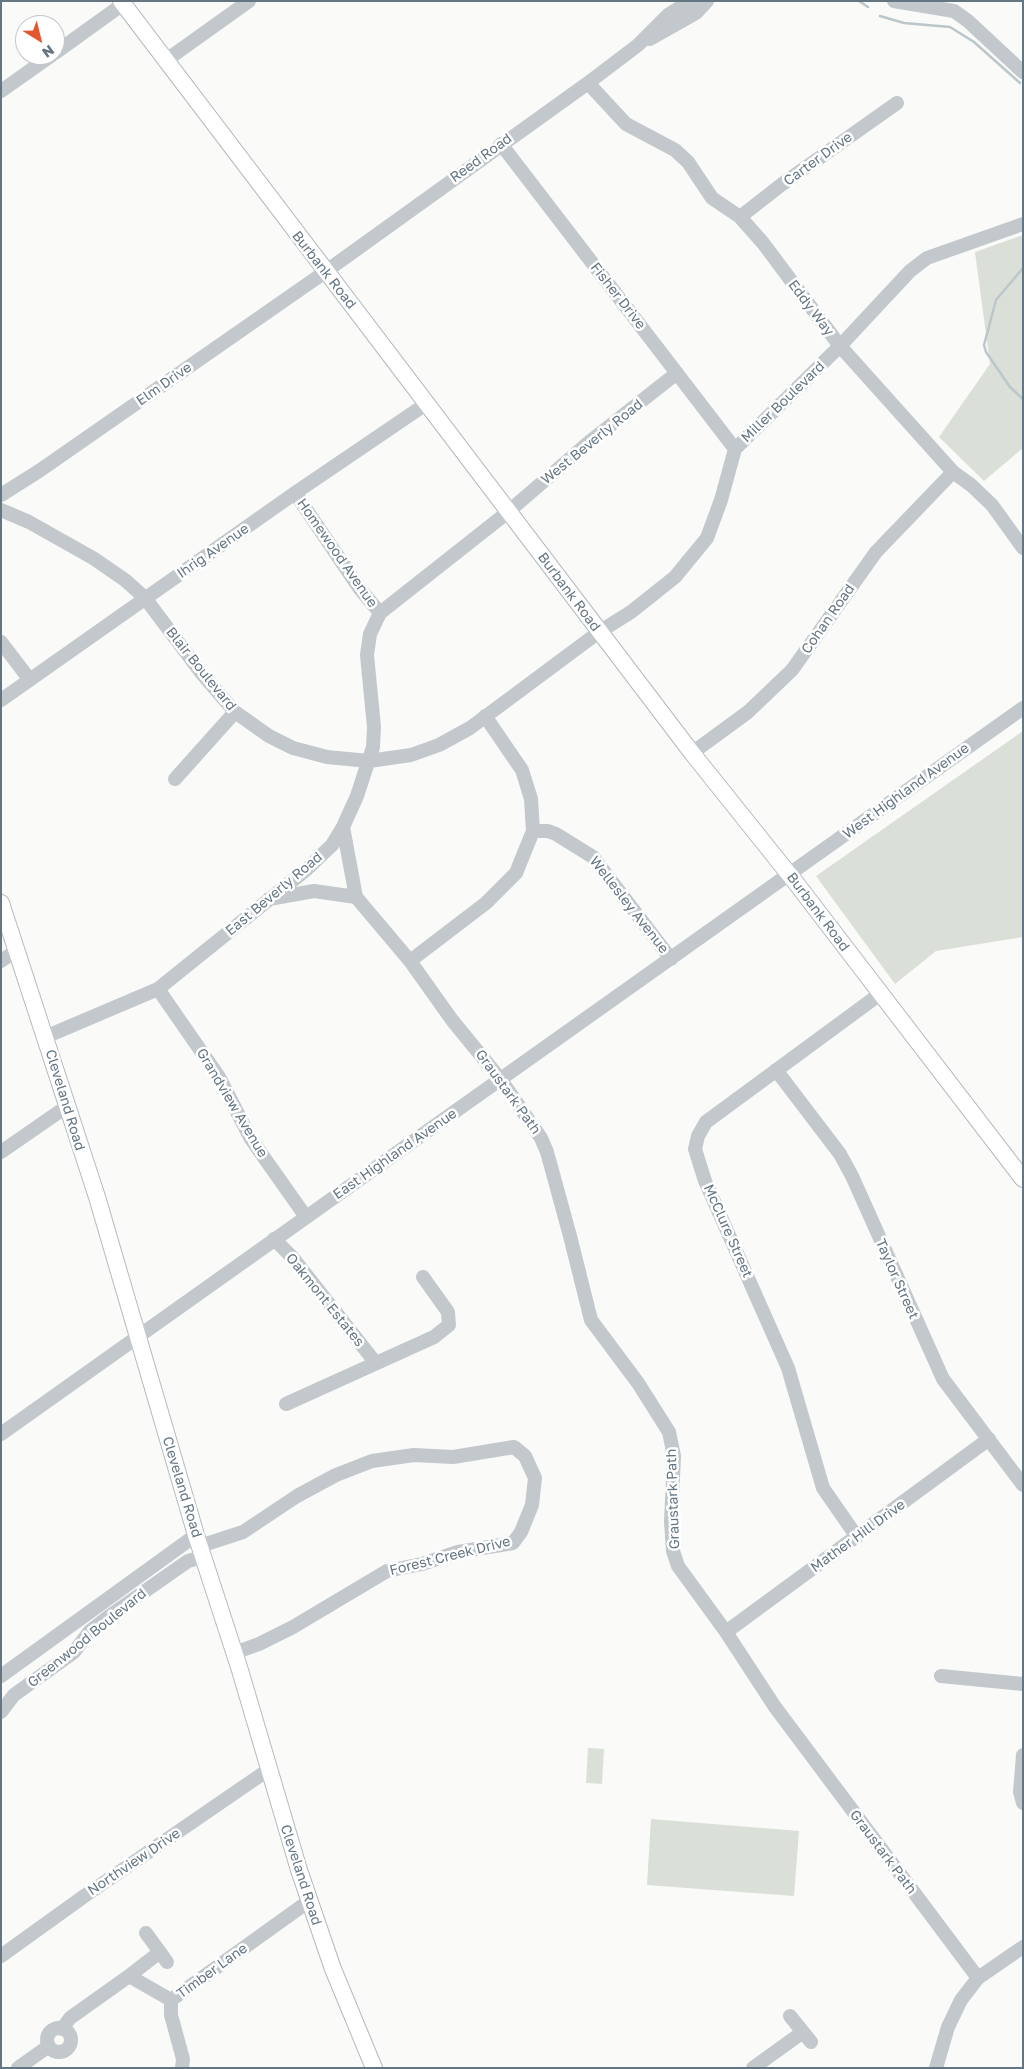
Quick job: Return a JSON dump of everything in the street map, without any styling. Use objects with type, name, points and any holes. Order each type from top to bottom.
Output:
[{"type":"main road","name":"Burbank Road","points":[[122,2],[599,632],[692,753],[790,875],[1023,1179]]},
{"type":"main road","name":"Cleveland Road","points":[[1,903],[66,1107],[97,1197],[200,1546],[309,1901],[374,2068]]},
{"type":"street","points":[[163,58],[236,1]]},
{"type":"street","points":[[163,58],[249,1]]},
{"type":"street","name":"Reed Road","points":[[325,272],[588,83],[638,45],[668,15],[690,1]]},
{"type":"street","name":"Reed Road","points":[[638,45],[676,26],[696,13],[707,1]]},
{"type":"street","points":[[894,1],[954,11],[968,21],[1023,72]]},
{"type":"street","points":[[65,45],[122,2]]},
{"type":"street","points":[[1,91],[38,65]]},
{"type":"street","name":"Eddy Way","points":[[588,83],[626,124],[675,150],[688,162],[712,198],[740,217],[763,243],[840,346],[953,472],[971,485],[992,505],[1023,548]]},
{"type":"street","name":"Carter Drive","points":[[740,217],[781,185],[897,102]]},
{"type":"street","name":"Fisher Drive","points":[[501,144],[735,449]]},
{"type":"street","name":"Miller Boulevard","points":[[599,632],[631,612],[675,577],[694,557],[707,538],[721,500],[735,449],[840,346],[910,271],[927,258],[1023,224]]},
{"type":"street","name":"Elm Drive","points":[[1,495],[39,471],[325,272]]},
{"type":"street","name":"West Beverly Road","points":[[508,512],[588,443],[677,373]]},
{"type":"street","name":"Ihrig Avenue","points":[[1,700],[295,493],[426,404]]},
{"type":"street","name":"Cohan Road","points":[[692,753],[748,712],[792,670],[876,552],[953,472]]},
{"type":"street","name":"Homewood Avenue","points":[[295,493],[360,589],[380,613]]},
{"type":"street","name":"Blair Boulevard","points":[[1,510],[29,522],[93,558],[145,598],[203,675],[235,712],[269,736],[293,748],[327,757],[369,761],[398,758],[424,751],[453,739],[599,632]]},
{"type":"street","name":"East Beverly Road","points":[[45,1037],[158,989],[307,869],[332,845],[343,827],[373,747],[374,732],[367,655],[370,634],[380,613],[508,512]]},
{"type":"street","points":[[1,642],[30,680]]},
{"type":"street","name":"West Highland Avenue","points":[[790,875],[1023,708]]},
{"type":"street","points":[[175,779],[235,712]]},
{"type":"street","points":[[410,961],[486,903],[516,873],[533,831],[531,800],[522,770],[485,716]]},
{"type":"street","name":"Graustark Path","points":[[343,827],[356,897],[410,961],[452,1020],[501,1080],[541,1138],[547,1152],[591,1320],[644,1390],[669,1432],[674,1456],[670,1522],[673,1551],[678,1566],[726,1632],[775,1707],[978,1978]]},
{"type":"street","name":"Wellesley Avenue","points":[[533,831],[548,831],[556,834],[593,857],[671,959]]},
{"type":"street","name":"East Highland Avenue","points":[[1,1434],[138,1335],[790,875]]},
{"type":"street","points":[[269,898],[314,891],[356,897]]},
{"type":"street","points":[[1,961],[17,950]]},
{"type":"street","name":"Grandview Avenue","points":[[158,989],[219,1077],[251,1139],[306,1217]]},
{"type":"street","name":"McClure Street","points":[[856,1537],[823,1488],[788,1368],[705,1181],[695,1148],[698,1136],[706,1122],[880,994]]},
{"type":"street","name":"Taylor Street","points":[[776,1070],[840,1154],[852,1176],[943,1379],[1023,1485]]},
{"type":"street","points":[[1,1152],[66,1107]]},
{"type":"street","name":"Oakmont Estates","points":[[274,1239],[293,1258],[374,1362]]},
{"type":"street","name":"Oakmont Estates","points":[[286,1404],[374,1362],[434,1337],[449,1325],[448,1312],[423,1276]]},
{"type":"street","name":"Mather Hill Drive","points":[[726,1632],[989,1439]]},
{"type":"street","name":"Forest Creek Drive","points":[[200,1546],[243,1532],[297,1496],[336,1475],[372,1462],[414,1455],[453,1457],[514,1446],[526,1456],[535,1478],[532,1506],[521,1532],[513,1543],[458,1552],[422,1564],[387,1571],[293,1627],[234,1652]]},
{"type":"street","name":"Greenwood Boulevard","points":[[1,1676],[125,1587],[200,1546]]},
{"type":"street","name":"Greenwood Boulevard","points":[[3,1704],[74,1652],[90,1631],[188,1561],[200,1546]]},
{"type":"street","points":[[125,1587],[134,1599]]},
{"type":"street","points":[[941,1676],[1023,1684]]},
{"type":"street","points":[[1023,1755],[1020,1792],[1023,1803]]},
{"type":"street","name":"Northview Drive","points":[[1,1956],[83,1897],[268,1770]]},
{"type":"street","name":"Timber Lane","points":[[182,2068],[183,2059],[171,2015],[171,2000],[309,1901]]},
{"type":"street","points":[[62,2029],[70,2018],[129,1976],[163,1957],[146,1933]]},
{"type":"street","points":[[936,2068],[948,2027],[961,2000],[978,1978],[1023,1947]]},
{"type":"street","points":[[129,1976],[171,2000]]},
{"type":"street","points":[[753,2068],[807,2037],[790,2016]]},
{"type":"street","points":[[56,2029],[62,2029],[70,2037],[68,2048],[59,2052],[49,2046],[49,2034],[56,2029]]},
{"type":"street","points":[[18,2068],[49,2046]]},
{"type":"shaded area","points":[[1023,235],[1023,448],[984,481],[939,437],[990,364],[975,252]]},
{"type":"shaded area","points":[[1023,731],[1023,937],[936,951],[895,984],[816,876]]},
{"type":"shaded area","points":[[588,1748],[604,1749],[602,1784],[586,1783]]},
{"type":"shaded area","points":[[651,1819],[799,1831],[794,1896],[647,1885]]},
{"type":"waterway","points":[[859,1],[868,7]]},
{"type":"waterway","points":[[880,16],[904,23],[950,27],[974,42],[1020,83]]},
{"type":"waterway","points":[[1023,268],[996,300],[984,345],[986,352],[1010,387],[1023,399]]}]
